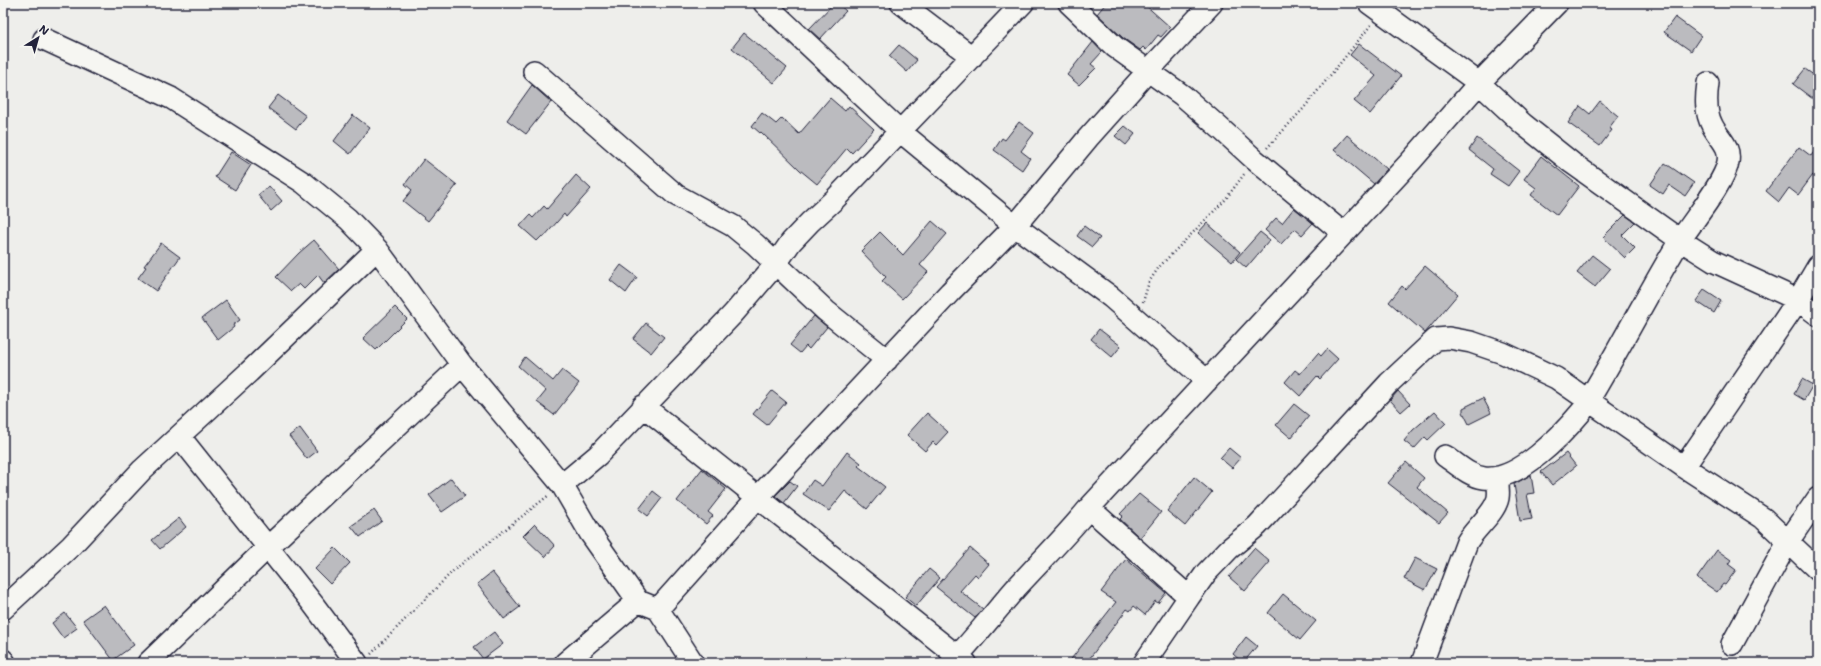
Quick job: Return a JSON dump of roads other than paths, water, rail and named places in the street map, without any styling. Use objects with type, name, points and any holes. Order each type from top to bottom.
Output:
[{"type":"street","points":[[764,3],[901,132],[1015,226],[1111,297],[1207,381]]},
{"type":"street","points":[[901,3],[972,57]]},
{"type":"street","points":[[562,485],[598,455],[643,406],[733,314],[775,265],[791,242],[901,132],[1023,3]]},
{"type":"street","points":[[1069,3],[1115,47],[1182,96],[1221,128],[1255,160],[1343,233]]},
{"type":"street","points":[[658,609],[758,497],[950,292],[1015,226],[1088,138],[1212,3]]},
{"type":"street","points":[[643,406],[758,497],[959,661],[1089,508],[1411,161],[1479,83],[1556,3]]},
{"type":"street","points":[[1380,6],[1479,83],[1523,124],[1572,163],[1680,240],[1713,261],[1798,300],[1818,315]]},
{"type":"street","points":[[44,39],[171,98],[304,184],[348,219],[377,249],[462,365],[562,485],[590,533],[638,601],[658,609],[693,663]]},
{"type":"street","points":[[534,71],[676,195],[733,226],[755,244],[775,265],[826,311],[887,360]]},
{"type":"street","points":[[1445,456],[1470,473],[1484,478],[1497,478],[1516,471],[1551,443],[1569,426],[1589,400],[1680,240],[1715,189],[1728,165],[1729,155],[1726,146],[1712,126],[1708,116],[1706,96],[1708,83]]},
{"type":"street","points":[[3,609],[71,546],[142,470],[180,437],[377,249]]},
{"type":"street","points":[[1684,467],[1798,300],[1818,266]]},
{"type":"street","points":[[1144,663],[1206,573],[1229,549],[1257,526],[1389,383],[1436,339],[1449,338],[1470,342],[1503,353],[1556,378],[1684,467],[1763,518],[1787,543],[1818,570]]},
{"type":"street","points":[[148,663],[267,548],[462,365]]},
{"type":"street","points":[[180,437],[267,548],[362,660]]},
{"type":"street","points":[[1422,663],[1467,542],[1473,531],[1493,509],[1498,498],[1497,478]]},
{"type":"street","points":[[1732,644],[1787,543],[1818,498]]},
{"type":"street","points":[[1089,508],[1189,597]]},
{"type":"street","points":[[565,663],[638,601]]}]
